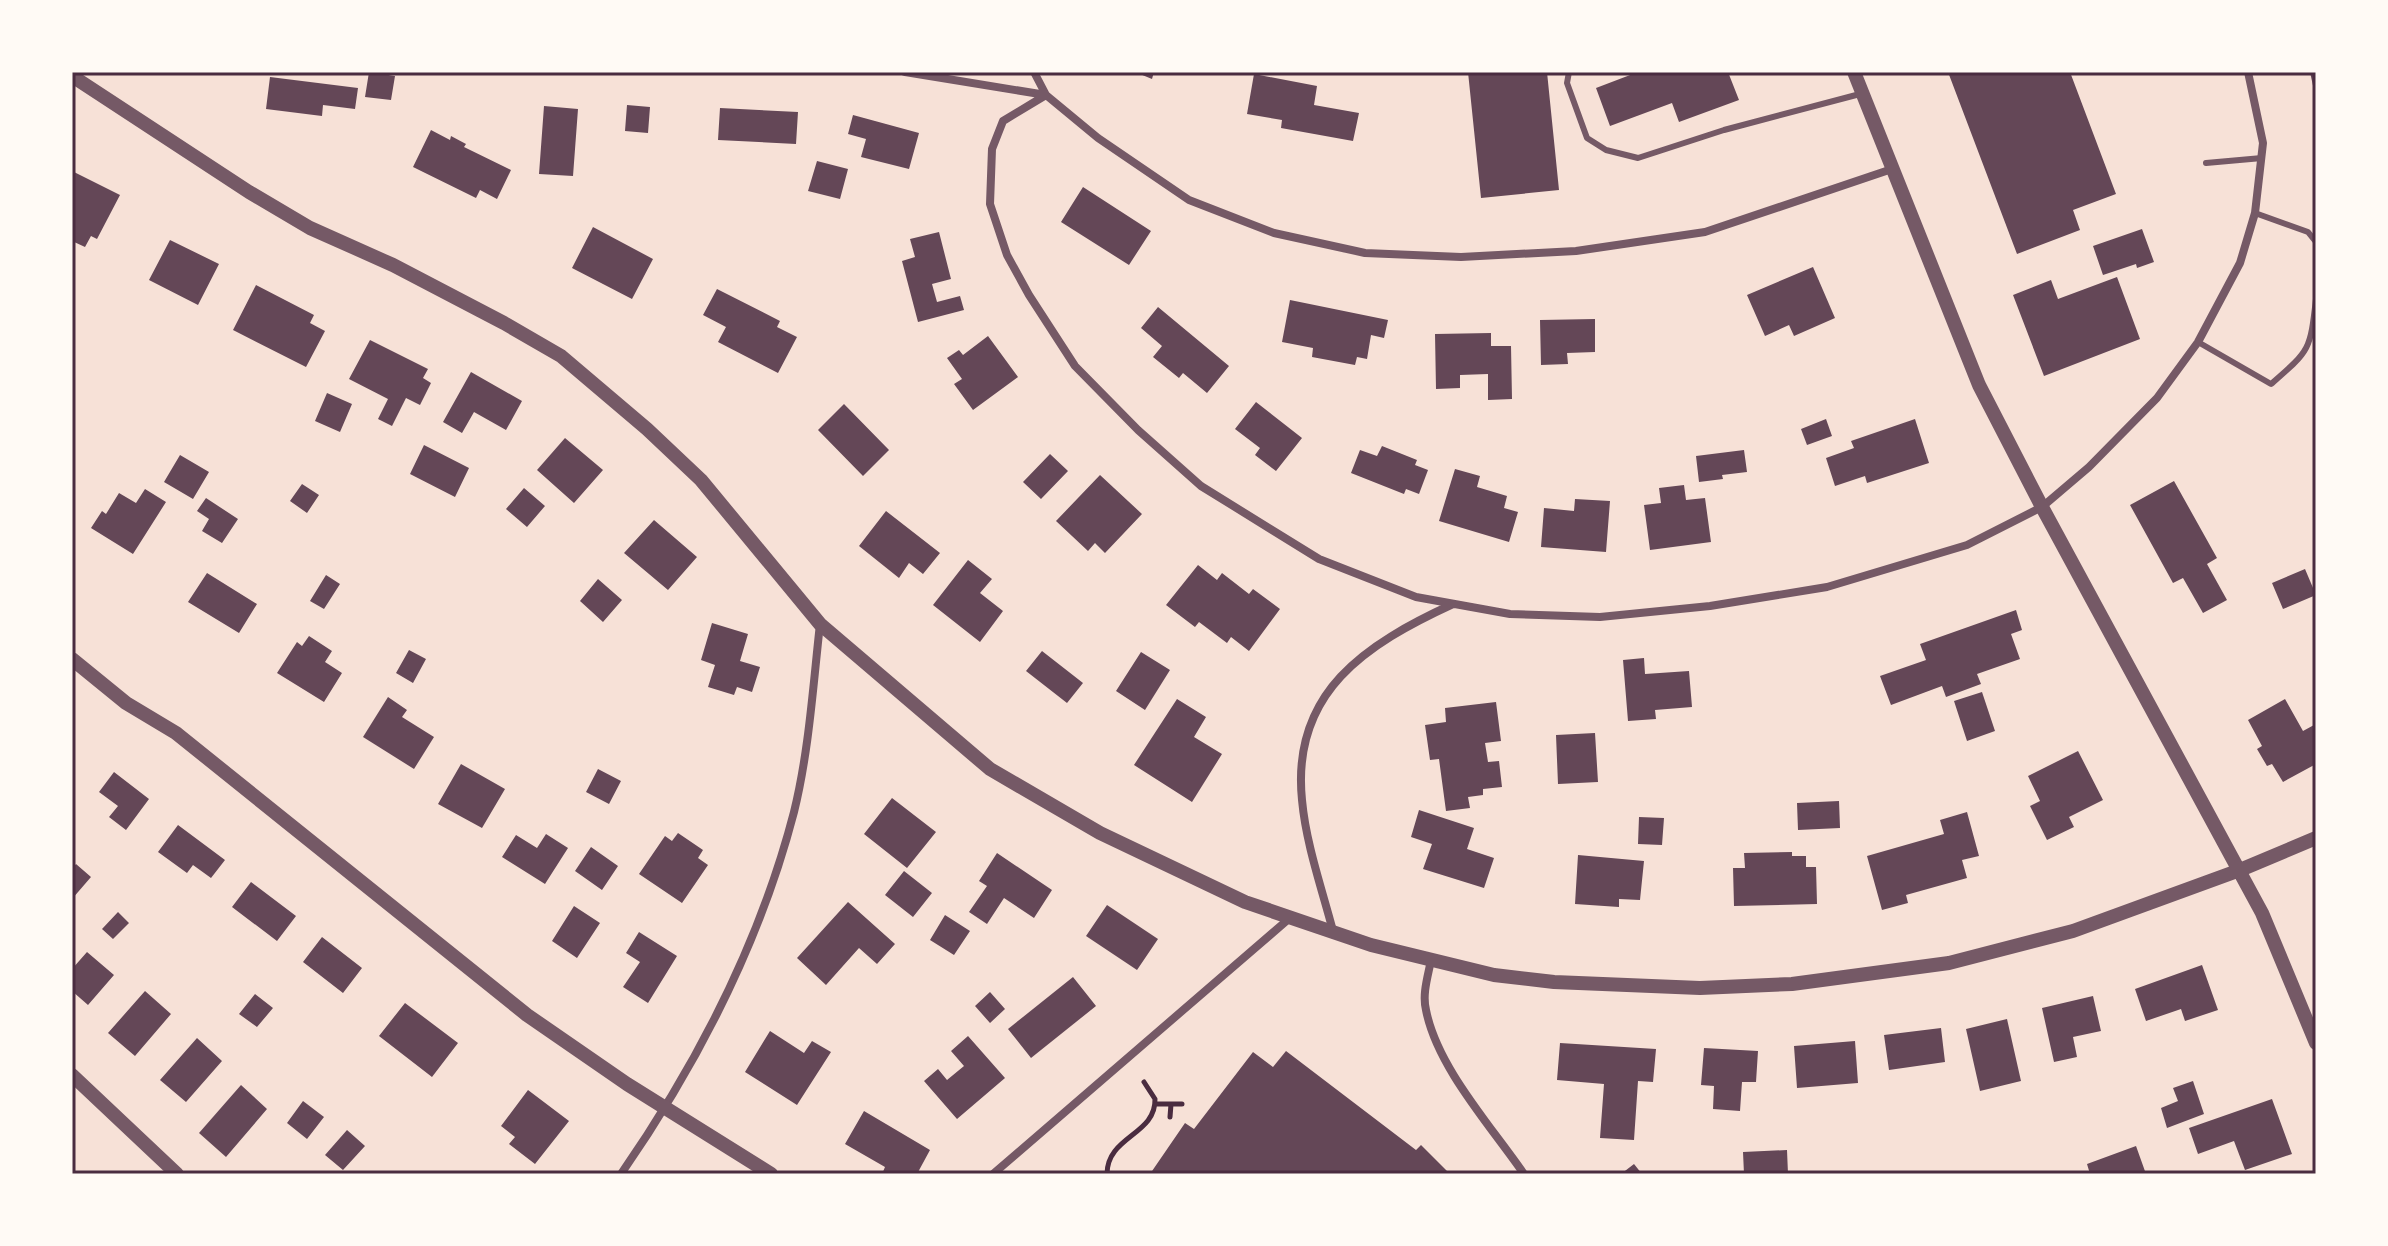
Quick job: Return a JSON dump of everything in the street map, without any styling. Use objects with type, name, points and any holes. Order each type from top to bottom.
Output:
[{"type":"street","points":[[905,72],[1046,95]]},
{"type":"street","points":[[1034,72],[1046,95],[1098,138],[1189,200],[1274,233],[1365,253],[1461,257],[1550,252],[1705,232],[1892,169]]},
{"type":"street","points":[[1854,72],[1973,372],[2042,507],[2240,870],[2268,926],[2316,1043]]},
{"type":"street","points":[[1046,95],[1003,121],[992,149],[990,204],[1007,255],[1075,366],[1138,430],[1201,486],[1319,559],[1416,597],[1510,614],[1600,617],[1710,606],[1827,587],[1967,545],[2042,507],[2089,467],[2157,398],[2198,342],[2240,263],[2255,213],[2263,143],[2248,72]]},
{"type":"street","points":[[72,76],[249,192],[310,228],[393,265],[561,356],[701,480],[820,624],[871,671],[990,769],[1100,833],[1245,902],[1371,945],[1494,975],[1554,982],[1700,988],[1792,984],[1963,960],[2073,931],[2240,870],[2316,838]]},
{"type":"street","points":[[1333,931],[1306,829],[1302,798],[1303,746],[1324,696],[1340,675],[1367,651],[1403,628],[1453,604]]},
{"type":"street","points":[[621,1174],[665,1109],[728,993],[764,908],[794,811],[806,745],[820,624]]},
{"type":"street","points":[[72,659],[126,703],[176,733],[527,1015],[665,1109],[771,1174]]},
{"type":"street","points":[[993,1174],[1291,917]]},
{"type":"street","points":[[1431,960],[1425,1001],[1436,1041],[1460,1085],[1524,1174]]},
{"type":"street","points":[[72,1075],[177,1174]]},
{"type":"lane","points":[[1569,72],[1567,83],[1587,138],[1606,150],[1638,158],[1724,130],[1862,93]]},
{"type":"lane","points":[[2206,163],[2262,158]]},
{"type":"lane","points":[[2255,213],[2308,232],[2316,242]]},
{"type":"lane","points":[[2198,342],[2271,384],[2301,358],[2311,342],[2316,299]]},
{"type":"path","points":[[1107,1174],[1112,1152],[1152,1116],[1156,1104],[1154,1095],[1144,1082]]},
{"type":"path","points":[[1156,1104],[1182,1104]]},
{"type":"path","points":[[1170,1117],[1171,1104]]},
{"type":"building","points":[[369,72],[395,76],[391,100],[365,97]]},
{"type":"building","points":[[1135,72],[1154,72],[1152,79]]},
{"type":"building","points":[[1468,72],[1547,72],[1559,190],[1481,198]]},
{"type":"building","points":[[1638,72],[1728,72],[1739,100],[1679,122],[1672,103],[1610,126],[1596,88]]},
{"type":"building","points":[[1948,72],[2070,72],[2116,194],[2073,210],[2080,230],[2017,254]]},
{"type":"building","points":[[2310,72],[2316,72],[2316,95],[2315,95]]},
{"type":"building","points":[[1254,74],[1317,86],[1314,105],[1359,113],[1353,141],[1281,128],[1282,120],[1247,114]]},
{"type":"building","points":[[270,77],[358,88],[355,109],[323,105],[322,116],[266,109]]},
{"type":"building","points":[[627,105],[650,107],[648,133],[625,131]]},
{"type":"building","points":[[544,106],[578,109],[573,176],[539,174]]},
{"type":"building","points":[[720,108],[798,112],[796,144],[718,140]]},
{"type":"building","points":[[853,115],[919,133],[909,169],[861,157],[866,139],[848,134]]},
{"type":"building","points":[[431,130],[450,140],[451,136],[466,144],[464,147],[511,170],[497,199],[480,190],[476,198],[413,167]]},
{"type":"building","points":[[817,161],[848,169],[840,199],[808,191]]},
{"type":"building","points":[[72,171],[120,195],[97,239],[91,236],[85,247],[72,241]]},
{"type":"building","points":[[1083,187],[1151,231],[1129,265],[1061,222]]},
{"type":"building","points":[[593,227],[653,259],[632,299],[572,268]]},
{"type":"building","points":[[2142,229],[2154,262],[2137,268],[2136,264],[2103,275],[2093,246]]},
{"type":"building","points":[[939,232],[951,279],[932,284],[937,302],[960,296],[964,310],[918,322],[902,261],[915,257],[910,239]]},
{"type":"building","points":[[170,240],[219,264],[198,305],[149,280]]},
{"type":"building","points":[[1813,267],[1835,318],[1794,336],[1789,325],[1765,336],[1747,295]]},
{"type":"building","points":[[2117,277],[2140,339],[2044,376],[2013,295],[2051,280],[2058,299]]},
{"type":"building","points":[[256,285],[314,315],[310,323],[325,331],[306,367],[233,330]]},
{"type":"building","points":[[717,289],[780,321],[777,327],[797,337],[778,373],[718,342],[726,327],[703,315]]},
{"type":"building","points":[[1290,300],[1388,320],[1384,338],[1371,335],[1367,359],[1357,357],[1355,365],[1312,357],[1313,348],[1282,342]]},
{"type":"building","points":[[1158,307],[1229,366],[1207,393],[1183,373],[1179,378],[1153,357],[1162,346],[1141,328]]},
{"type":"building","points":[[1595,319],[1595,352],[1567,353],[1568,364],[1541,365],[1540,320]]},
{"type":"building","points":[[1491,333],[1491,346],[1511,346],[1512,399],[1488,400],[1488,374],[1460,375],[1460,388],[1436,389],[1435,334]]},
{"type":"building","points":[[988,336],[1018,377],[973,410],[954,384],[962,379],[947,358],[959,350],[963,355]]},
{"type":"building","points":[[370,340],[428,369],[423,378],[431,383],[420,405],[406,398],[392,426],[378,419],[388,399],[349,379]]},
{"type":"building","points":[[471,372],[522,401],[506,430],[474,412],[462,433],[443,422]]},
{"type":"building","points":[[327,393],[352,404],[340,432],[315,421]]},
{"type":"building","points":[[1256,402],[1302,438],[1276,471],[1255,455],[1260,448],[1235,429]]},
{"type":"building","points":[[844,404],[889,450],[863,476],[818,430]]},
{"type":"building","points":[[1826,419],[1832,436],[1807,445],[1801,429]]},
{"type":"building","points":[[1915,419],[1929,463],[1867,483],[1865,476],[1835,486],[1826,458],[1854,448],[1851,441]]},
{"type":"building","points":[[565,438],[603,470],[574,503],[537,470]]},
{"type":"building","points":[[424,445],[469,468],[455,497],[410,474]]},
{"type":"building","points":[[1382,446],[1417,460],[1415,465],[1428,470],[1419,494],[1406,489],[1404,494],[1351,473],[1360,450],[1377,456]]},
{"type":"building","points":[[1744,450],[1747,472],[1699,482],[1696,456]]},
{"type":"building","points":[[1050,454],[1068,471],[1041,499],[1023,482]]},
{"type":"building","points":[[180,455],[209,472],[193,499],[164,482]]},
{"type":"building","points":[[1455,469],[1480,476],[1477,487],[1507,496],[1504,508],[1518,512],[1509,542],[1439,521]]},
{"type":"building","points":[[1100,475],[1142,514],[1105,553],[1095,543],[1088,551],[1056,521]]},
{"type":"building","points":[[2174,481],[2217,558],[2207,564],[2227,600],[2203,613],[2183,578],[2173,583],[2130,505]]},
{"type":"building","points":[[302,484],[319,495],[307,513],[290,501]]},
{"type":"building","points":[[1684,485],[1686,500],[1705,498],[1711,542],[1650,550],[1644,505],[1661,503],[1659,488]]},
{"type":"building","points":[[524,488],[545,506],[527,527],[506,509]]},
{"type":"building","points":[[145,489],[166,502],[133,554],[91,528],[102,511],[106,514],[119,493],[136,503]]},
{"type":"building","points":[[206,498],[238,519],[222,543],[202,531],[209,519],[197,511]]},
{"type":"building","points":[[1575,499],[1610,501],[1606,552],[1541,547],[1544,508],[1574,511]]},
{"type":"building","points":[[886,511],[940,553],[923,574],[909,563],[899,578],[859,546]]},
{"type":"building","points":[[654,520],[697,557],[668,590],[624,553]]},
{"type":"building","points":[[968,560],[992,579],[980,593],[1003,611],[980,642],[933,605]]},
{"type":"building","points":[[1198,565],[1217,580],[1222,573],[1249,594],[1253,589],[1280,609],[1249,651],[1231,637],[1227,643],[1199,622],[1195,627],[1166,605]]},
{"type":"building","points":[[2305,569],[2316,595],[2283,609],[2272,583]]},
{"type":"building","points":[[207,573],[257,604],[239,633],[188,602]]},
{"type":"building","points":[[326,575],[340,584],[324,609],[310,601]]},
{"type":"building","points":[[598,579],[622,600],[603,622],[580,601]]},
{"type":"building","points":[[2016,610],[2022,630],[2011,634],[2020,659],[1977,674],[1981,684],[1946,697],[1942,686],[1891,705],[1880,676],[1926,660],[1920,644]]},
{"type":"building","points":[[712,623],[748,634],[740,661],[760,667],[752,692],[737,687],[734,695],[708,687],[715,665],[701,660]]},
{"type":"building","points":[[309,636],[332,651],[325,662],[342,673],[324,702],[277,673],[297,642],[302,646]]},
{"type":"building","points":[[409,650],[426,659],[413,683],[396,673]]},
{"type":"building","points":[[1042,651],[1083,683],[1067,703],[1026,671]]},
{"type":"building","points":[[1141,652],[1170,670],[1145,710],[1116,691]]},
{"type":"building","points":[[1644,658],[1645,674],[1689,671],[1692,707],[1655,710],[1656,719],[1628,721],[1623,660]]},
{"type":"building","points":[[1982,692],[1995,731],[1967,741],[1954,701]]},
{"type":"building","points":[[388,697],[407,710],[402,717],[434,737],[414,769],[363,737]]},
{"type":"building","points":[[1177,699],[1206,717],[1194,737],[1222,754],[1192,802],[1134,765]]},
{"type":"building","points":[[2285,699],[2303,731],[2314,725],[2316,728],[2316,764],[2283,782],[2272,764],[2267,766],[2257,749],[2262,746],[2248,720]]},
{"type":"building","points":[[1496,702],[1501,741],[1485,743],[1488,762],[1499,761],[1502,787],[1483,789],[1483,795],[1468,797],[1470,808],[1446,811],[1439,759],[1430,760],[1425,725],[1446,722],[1445,708]]},
{"type":"building","points":[[1595,733],[1598,782],[1558,784],[1556,735]]},
{"type":"building","points":[[2078,751],[2103,800],[2069,817],[2074,827],[2047,840],[2030,806],[2040,801],[2028,776]]},
{"type":"building","points":[[461,764],[505,789],[482,828],[438,804]]},
{"type":"building","points":[[598,769],[621,781],[609,804],[586,792]]},
{"type":"building","points":[[114,772],[149,799],[126,830],[109,817],[118,806],[99,792]]},
{"type":"building","points":[[892,798],[936,832],[907,868],[864,834]]},
{"type":"building","points":[[1839,801],[1840,828],[1798,830],[1797,803]]},
{"type":"building","points":[[1419,810],[1474,828],[1467,849],[1494,858],[1484,888],[1423,869],[1432,844],[1411,837]]},
{"type":"building","points":[[1967,812],[1979,856],[1962,860],[1967,878],[1906,895],[1908,903],[1882,910],[1867,856],[1944,834],[1940,820]]},
{"type":"building","points":[[1639,817],[1664,818],[1662,845],[1638,844]]},
{"type":"building","points":[[178,825],[225,860],[211,878],[193,865],[187,873],[158,852]]},
{"type":"building","points":[[678,833],[703,850],[698,858],[708,865],[682,903],[639,874],[665,836],[672,841]]},
{"type":"building","points":[[546,834],[568,848],[545,884],[502,857],[516,835],[537,848]]},
{"type":"building","points":[[591,847],[618,866],[602,890],[575,871]]},
{"type":"building","points":[[1792,852],[1792,856],[1806,856],[1806,867],[1816,867],[1817,904],[1734,906],[1733,868],[1745,868],[1744,853]]},
{"type":"building","points":[[997,853],[1052,890],[1034,918],[1004,898],[987,924],[969,912],[987,886],[979,881]]},
{"type":"building","points":[[1578,855],[1644,861],[1640,900],[1619,899],[1619,907],[1575,904]]},
{"type":"building","points":[[76,864],[91,877],[72,899],[72,869]]},
{"type":"building","points":[[904,871],[932,893],[913,917],[885,895]]},
{"type":"building","points":[[251,882],[296,916],[277,941],[232,907]]},
{"type":"building","points":[[848,902],[895,944],[877,964],[859,948],[826,985],[797,958]]},
{"type":"building","points":[[1107,905],[1158,939],[1137,970],[1086,936]]},
{"type":"building","points":[[574,906],[600,923],[577,958],[552,941]]},
{"type":"building","points":[[118,912],[129,923],[113,939],[102,929]]},
{"type":"building","points":[[945,915],[970,931],[954,955],[930,940]]},
{"type":"building","points":[[639,932],[677,956],[648,1003],[623,987],[640,962],[626,953]]},
{"type":"building","points":[[322,937],[362,968],[343,993],[303,962]]},
{"type":"building","points":[[87,952],[114,975],[88,1005],[72,991],[72,969]]},
{"type":"building","points":[[2202,965],[2218,1010],[2185,1021],[2181,1009],[2146,1021],[2135,989]]},
{"type":"building","points":[[1073,977],[1096,1006],[1031,1058],[1008,1029]]},
{"type":"building","points":[[145,991],[171,1014],[135,1056],[108,1033]]},
{"type":"building","points":[[990,992],[1005,1009],[990,1023],[975,1006]]},
{"type":"building","points":[[255,994],[273,1008],[257,1027],[239,1014]]},
{"type":"building","points":[[2093,996],[2101,1031],[2073,1037],[2077,1057],[2054,1062],[2042,1008]]},
{"type":"building","points":[[405,1003],[458,1043],[432,1077],[379,1036]]},
{"type":"building","points":[[2007,1019],[2021,1081],[1980,1091],[1966,1029]]},
{"type":"building","points":[[1941,1028],[1945,1062],[1889,1070],[1884,1035]]},
{"type":"building","points":[[770,1031],[804,1053],[812,1041],[831,1052],[797,1105],[745,1072]]},
{"type":"building","points":[[968,1036],[1005,1078],[957,1119],[924,1081],[938,1069],[947,1080],[964,1066],[951,1051]]},
{"type":"building","points":[[197,1038],[222,1061],[186,1102],[160,1080]]},
{"type":"building","points":[[1855,1041],[1858,1083],[1797,1088],[1794,1046]]},
{"type":"building","points":[[1560,1043],[1656,1049],[1653,1082],[1638,1081],[1634,1140],[1600,1138],[1604,1084],[1557,1080]]},
{"type":"building","points":[[1704,1048],[1758,1051],[1756,1082],[1742,1082],[1740,1111],[1713,1109],[1714,1086],[1701,1085]]},
{"type":"building","points":[[1286,1051],[1416,1150],[1421,1145],[1450,1174],[1150,1174],[1185,1123],[1194,1129],[1253,1052],[1273,1067]]},
{"type":"building","points":[[2193,1081],[2204,1114],[2167,1128],[2161,1108],[2178,1101],[2173,1088]]},
{"type":"building","points":[[241,1085],[267,1109],[226,1157],[199,1133]]},
{"type":"building","points":[[528,1090],[569,1121],[535,1164],[509,1144],[515,1137],[501,1126]]},
{"type":"building","points":[[2272,1099],[2292,1154],[2245,1170],[2234,1141],[2198,1154],[2189,1128]]},
{"type":"building","points":[[303,1101],[324,1117],[307,1139],[287,1123]]},
{"type":"building","points":[[864,1111],[930,1150],[917,1174],[882,1174],[885,1167],[845,1144]]},
{"type":"building","points":[[347,1130],[365,1146],[343,1170],[325,1155]]},
{"type":"building","points":[[2136,1146],[2146,1174],[2090,1174],[2087,1164]]},
{"type":"building","points":[[1787,1150],[1788,1174],[1744,1174],[1743,1152]]},
{"type":"building","points":[[1634,1164],[1642,1174],[1621,1174]]}]
